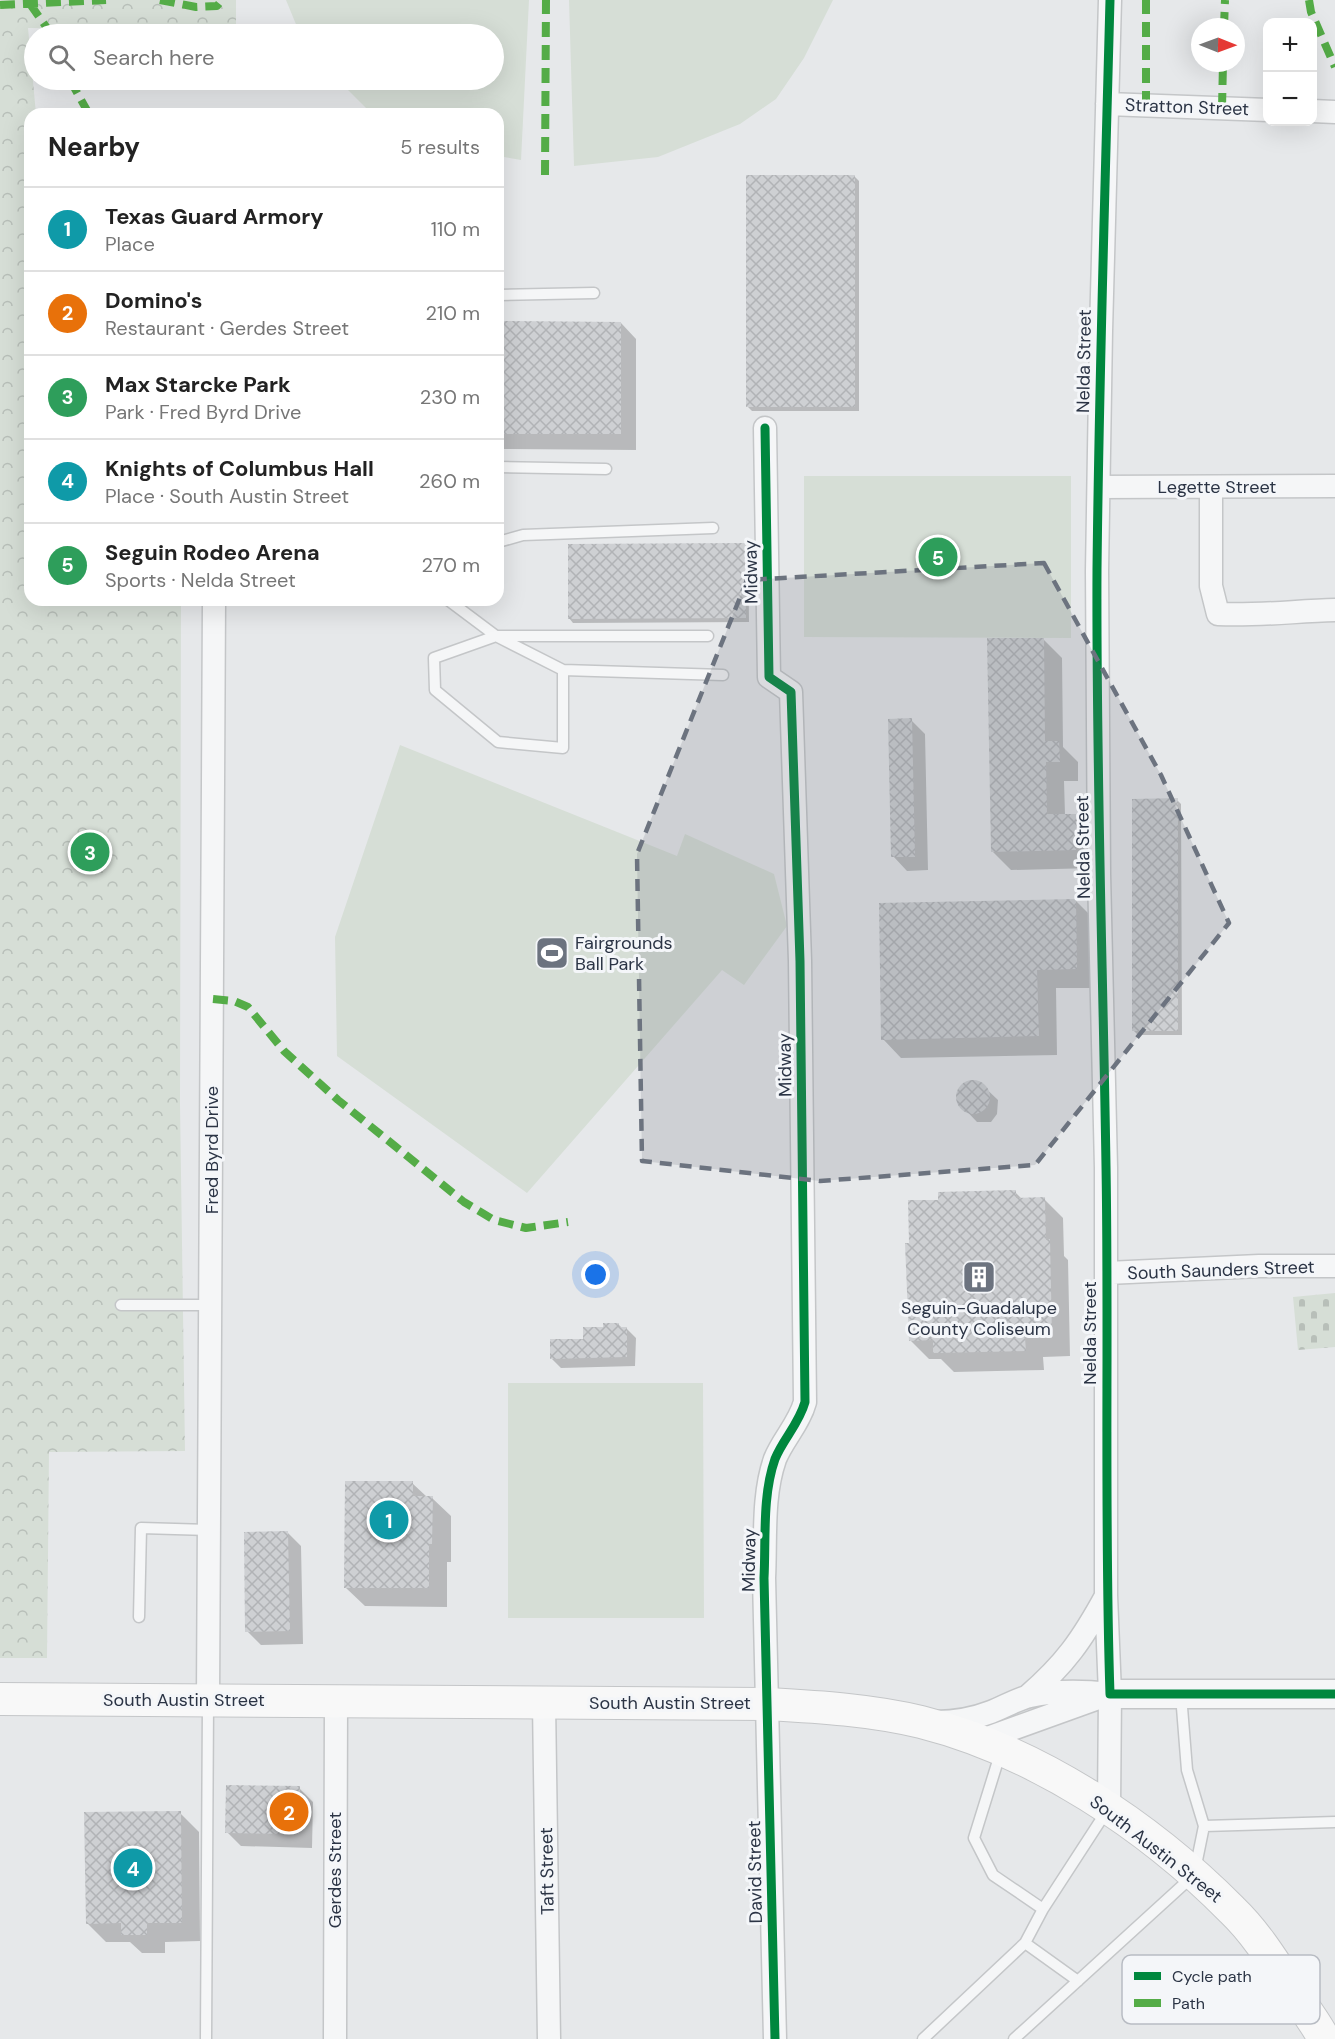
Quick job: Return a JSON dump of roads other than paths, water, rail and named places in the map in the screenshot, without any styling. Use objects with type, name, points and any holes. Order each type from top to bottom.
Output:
[{"type":"main road","name":"South Austin Street","points":[[0,1700],[768,1704],[864,1711],[924,1723],[990,1746],[1044,1769],[1109,1807],[1194,1875],[1233,1911],[1270,1955]]},
{"type":"main road","name":"South Austin Street","points":[[1314,2024],[1324,2039]]},
{"type":"street","name":"Nelda Street","points":[[1109,1807],[1110,1694],[1106,1595],[1107,1273],[1099,862],[1097,582],[1110,0]]},
{"type":"street","name":"Stratton Street","points":[[1107,104],[1263,110]]},
{"type":"street","points":[[1317,111],[1335,112]]},
{"type":"street","name":"Midway","points":[[765,428],[769,676],[791,692],[800,961],[805,1402],[800,1417],[782,1444],[770,1478],[765,1578],[768,1704]]},
{"type":"street","name":"Legette Street","points":[[1099,487],[1335,486]]},
{"type":"street","points":[[1211,488],[1210,586],[1218,614],[1245,615],[1282,611],[1335,610]]},
{"type":"street","name":"Fred Byrd Drive","points":[[208,1700],[214,606]]},
{"type":"street","name":"South Saunders Street","points":[[1107,1273],[1259,1266],[1335,1266]]},
{"type":"street","points":[[1028,1696],[1069,1657],[1087,1631],[1106,1595]]},
{"type":"street","points":[[924,1723],[960,1721],[988,1713],[1028,1696],[1056,1692],[1335,1695]]},
{"type":"street","points":[[990,1746],[1110,1694]]},
{"type":"street","name":"Gerdes Street","points":[[335,2039],[336,1701]]},
{"type":"street","name":"Taft Street","points":[[544,1703],[549,2039]]},
{"type":"street","name":"David Street","points":[[768,1704],[776,2039]]},
{"type":"lane","points":[[504,296],[594,293]]},
{"type":"lane","points":[[504,466],[606,469]]},
{"type":"lane","points":[[504,541],[523,536],[713,528]]},
{"type":"lane","points":[[456,606],[496,636],[563,670],[723,675]]},
{"type":"lane","points":[[563,670],[563,747],[498,742],[435,690],[434,658],[496,636],[708,636]]},
{"type":"lane","points":[[121,1305],[210,1305]]},
{"type":"lane","points":[[139,1617],[141,1528],[209,1530]]},
{"type":"lane","points":[[1014,2039],[1194,1875],[1204,1826],[1187,1770],[1181,1694]]},
{"type":"lane","points":[[206,2039],[208,1700]]},
{"type":"lane","points":[[990,1746],[974,1838],[993,1875],[1043,1909]]},
{"type":"lane","points":[[923,2039],[1025,1943],[1043,1909],[1109,1807]]},
{"type":"lane","points":[[1204,1826],[1335,1822]]},
{"type":"lane","points":[[1025,1943],[1078,1981]]},
{"type":"place","name":"Seguin Rodeo Arena","points":[[938,557]]},
{"type":"place","name":"Max Starcke Park","points":[[90,852]]},
{"type":"place","name":"Fairgrounds Ball Park","points":[[552,953]]},
{"type":"place","name":"Seguin-Guadalupe County Coliseum","points":[[979,1277]]},
{"type":"place","name":"Texas Guard Armory","points":[[389,1520]]},
{"type":"place","name":"Domino's","points":[[289,1812]]},
{"type":"place","name":"Knights of Columbus Hall","points":[[133,1868]]}]
